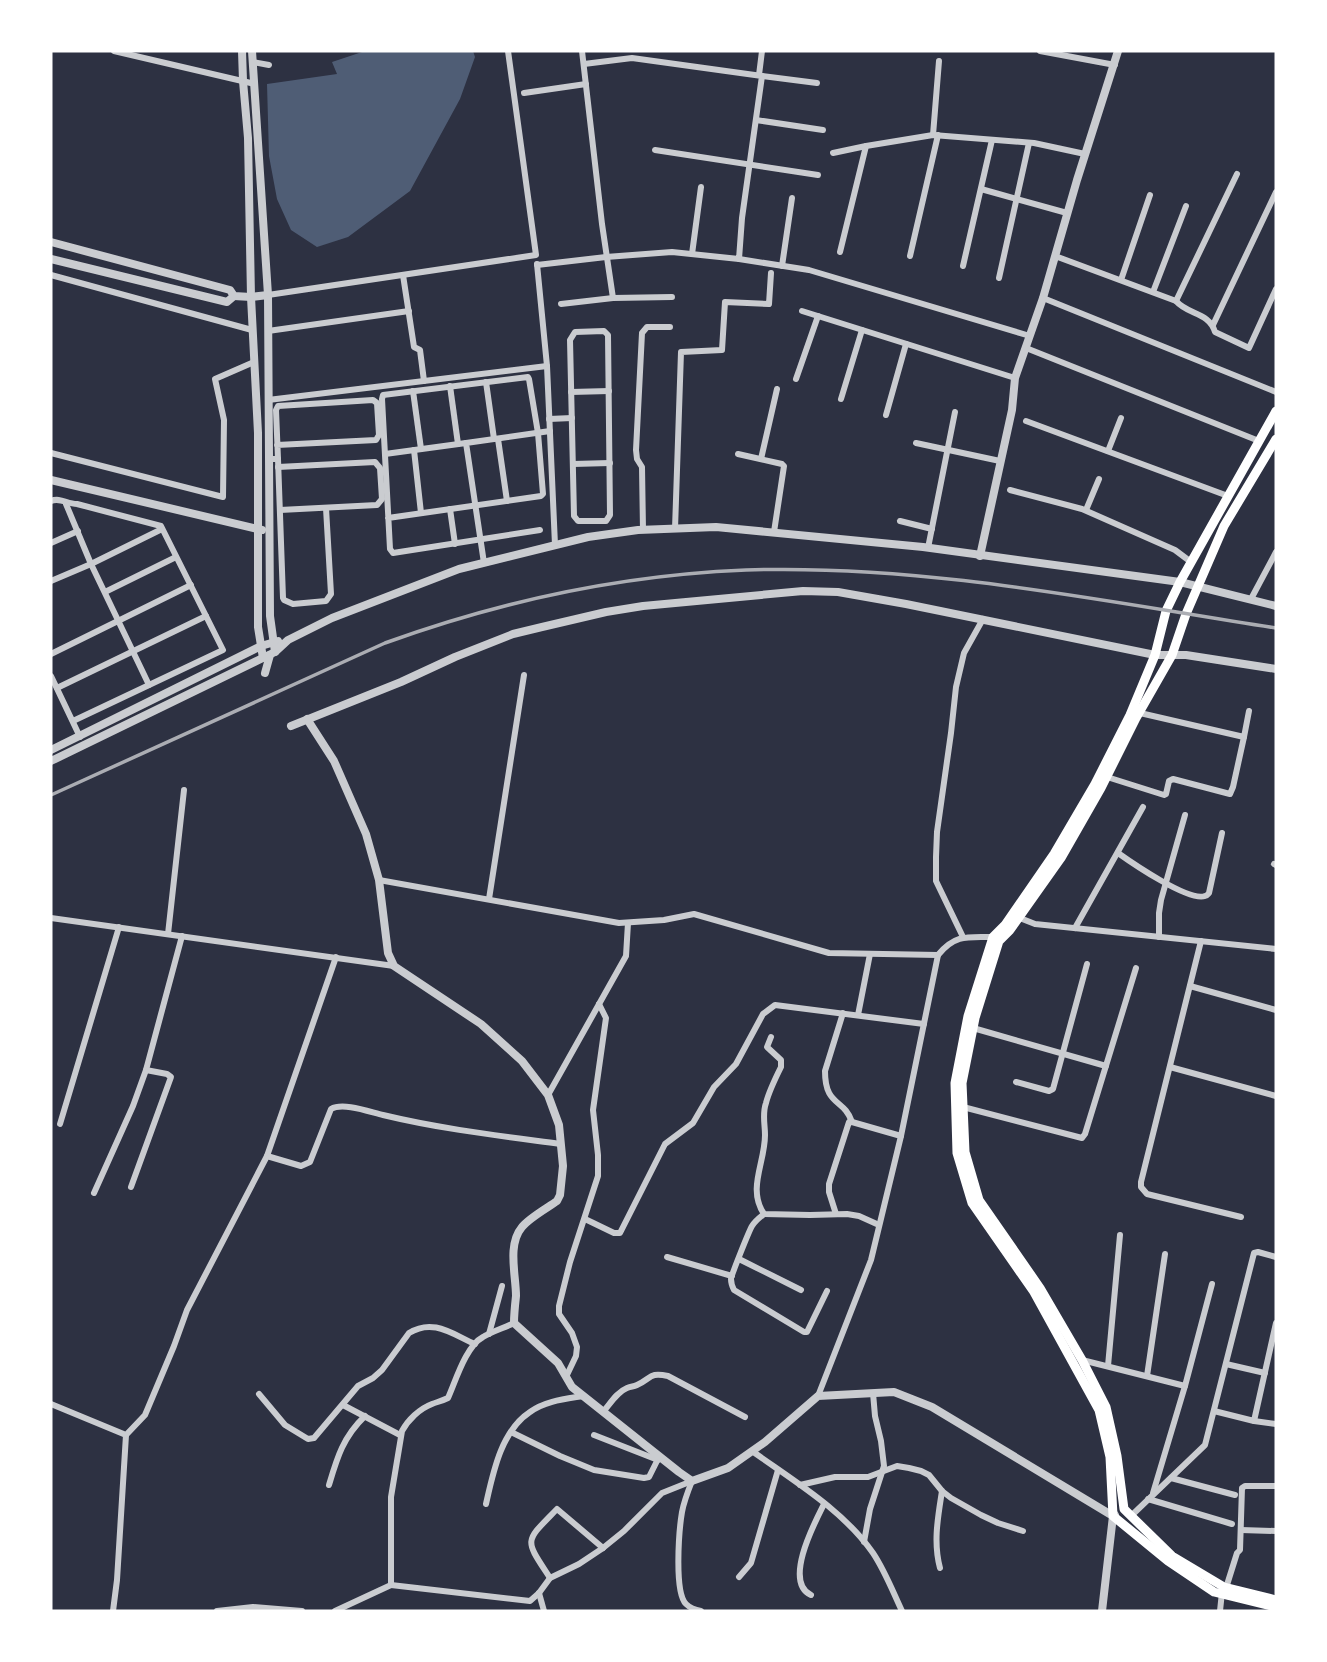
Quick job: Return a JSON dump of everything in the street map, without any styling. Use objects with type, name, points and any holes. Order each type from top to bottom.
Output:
[{"type":"main road","points":[[1276,411],[1180,582],[1166,611],[1155,654],[1095,785],[1010,930],[999,941],[973,1028],[962,1083],[965,1152],[979,1200],[1040,1288],[1106,1407],[1118,1456],[1127,1513],[1172,1556],[1224,1590],[1276,1607]]},
{"type":"main road","points":[[1276,439],[1224,526],[1186,614],[1172,656],[1107,777],[1060,858],[1016,916],[993,937],[968,1016],[955,1083],[957,1153],[972,1203],[1034,1292],[1099,1409],[1110,1457],[1113,1516],[1168,1562],[1214,1592],[1224,1590],[1276,1600]]},
{"type":"street","points":[[114,51],[255,84]]},
{"type":"street","points":[[242,51],[248,138],[251,297],[258,433],[258,626],[261,646],[269,655]]},
{"type":"street","points":[[253,51],[268,295],[268,400],[273,459],[269,532],[270,616],[274,641],[265,673]]},
{"type":"street","points":[[508,51],[536,255],[547,366],[555,545]]},
{"type":"street","points":[[582,51],[613,298]]},
{"type":"street","points":[[739,260],[762,51]]},
{"type":"street","points":[[1040,51],[1115,65]]},
{"type":"street","points":[[980,556],[1012,410],[1015,378],[1043,298],[1118,51]]},
{"type":"street","points":[[584,64],[632,58],[817,83]]},
{"type":"street","points":[[910,256],[936,135],[939,61]]},
{"type":"street","points":[[253,62],[269,65]]},
{"type":"street","points":[[524,93],[586,84]]},
{"type":"street","points":[[756,120],[824,130]]},
{"type":"street","points":[[833,153],[936,135],[1029,143],[1085,154]]},
{"type":"street","points":[[963,266],[992,140]]},
{"type":"street","points":[[999,278],[1029,143]]},
{"type":"street","points":[[840,252],[866,146]]},
{"type":"street","points":[[655,150],[818,175]]},
{"type":"street","points":[[1176,301],[1237,174]]},
{"type":"street","points":[[692,254],[701,187]]},
{"type":"street","points":[[981,189],[1067,213]]},
{"type":"street","points":[[1213,325],[1276,192]]},
{"type":"street","points":[[1121,280],[1150,195]]},
{"type":"street","points":[[782,266],[792,198]]},
{"type":"street","points":[[1153,292],[1186,206]]},
{"type":"street","points":[[51,242],[230,290],[234,296]]},
{"type":"street","points":[[537,265],[672,252],[782,266],[809,270],[1030,336]]},
{"type":"street","points":[[51,259],[227,302],[234,296],[268,295],[536,255]]},
{"type":"street","points":[[1055,256],[1176,301],[1180,306],[1210,321],[1216,333],[1249,348],[1276,289]]},
{"type":"street","points":[[675,528],[681,352],[722,350],[724,302],[769,304],[771,273]]},
{"type":"street","points":[[51,275],[253,330]]},
{"type":"street","points":[[403,275],[414,347],[420,351],[424,381]]},
{"type":"street","points":[[561,303],[613,298],[672,297]]},
{"type":"street","points":[[1043,298],[1276,392]]},
{"type":"street","points":[[268,331],[409,311]]},
{"type":"street","points":[[802,311],[1015,378]]},
{"type":"street","points":[[796,379],[818,316]]},
{"type":"street","points":[[642,530],[642,467],[636,450],[642,333],[647,327],[670,327]]},
{"type":"street","points":[[841,399],[862,330]]},
{"type":"street","points":[[604,331],[608,335],[610,463],[609,518],[606,521],[582,522],[574,516],[571,392],[571,336],[575,332],[604,331]]},
{"type":"street","points":[[886,415],[906,344]]},
{"type":"street","points":[[1026,348],[1259,441]]},
{"type":"street","points":[[51,453],[223,497],[224,420],[215,379],[254,362]]},
{"type":"street","points":[[268,400],[547,366]]},
{"type":"street","points":[[388,517],[541,496],[538,433],[528,377],[383,396],[385,454],[388,517],[390,549],[393,553],[540,530]]},
{"type":"street","points":[[486,382],[508,501]]},
{"type":"street","points":[[450,386],[484,563]]},
{"type":"street","points":[[761,459],[777,389]]},
{"type":"street","points":[[413,391],[421,513]]},
{"type":"street","points":[[571,392],[609,391]]},
{"type":"street","points":[[277,445],[376,440],[379,435],[377,403],[373,400],[278,406],[276,410],[277,445],[273,459],[278,467],[283,598],[293,604],[326,601],[331,594],[326,508]]},
{"type":"street","points":[[928,548],[955,412]]},
{"type":"street","points":[[549,419],[572,418]]},
{"type":"street","points":[[1108,452],[1121,418]]},
{"type":"street","points":[[1026,421],[1228,496]]},
{"type":"street","points":[[385,454],[550,431]]},
{"type":"street","points":[[916,443],[1000,461]]},
{"type":"street","points":[[738,454],[784,466],[774,532]]},
{"type":"street","points":[[278,467],[375,462],[380,468],[382,499],[377,505],[280,510]]},
{"type":"street","points":[[573,464],[610,463]]},
{"type":"street","points":[[1086,510],[1099,479]]},
{"type":"street","points":[[51,480],[269,532]]},
{"type":"street","points":[[1010,490],[1086,510],[1175,550],[1191,562]]},
{"type":"street","points":[[51,501],[61,499],[66,503],[91,564],[149,685]]},
{"type":"street","points":[[66,503],[160,526],[223,650],[73,721]]},
{"type":"street","points":[[450,509],[455,544]]},
{"type":"street","points":[[900,521],[932,529]]},
{"type":"street","points":[[51,761],[269,655],[288,640],[332,618],[459,569],[588,537],[642,530],[716,527],[928,548],[1180,582],[1276,606]]},
{"type":"street","points":[[51,581],[162,529]]},
{"type":"street","points":[[51,544],[78,531]]},
{"type":"street","points":[[1251,599],[1276,552]]},
{"type":"street","points":[[105,592],[176,557]]},
{"type":"street","points":[[1268,567],[1276,569]]},
{"type":"street","points":[[51,654],[191,585]]},
{"type":"street","points":[[291,726],[513,635],[593,615],[643,606],[803,591],[838,592],[1155,654],[1186,655],[1276,669]]},
{"type":"street","points":[[57,688],[206,616]]},
{"type":"street","points":[[963,937],[936,881],[936,845],[956,687],[964,653],[982,619]]},
{"type":"street","points":[[51,750],[261,646],[288,640]]},
{"type":"street","points":[[489,899],[524,675]]},
{"type":"street","points":[[51,676],[83,745]]},
{"type":"street","points":[[1107,777],[1164,795],[1169,781],[1173,779],[1230,794],[1249,711]]},
{"type":"street","points":[[1140,713],[1244,737]]},
{"type":"street","points":[[307,719],[334,761],[366,834],[379,880],[388,953],[394,966]]},
{"type":"street","points":[[168,934],[184,790]]},
{"type":"street","points":[[1074,928],[1143,807]]},
{"type":"street","points":[[1159,936],[1159,913],[1165,883],[1185,815]]},
{"type":"street","points":[[1118,853],[1165,883],[1199,897],[1208,895],[1222,833]]},
{"type":"street","points":[[379,880],[619,923],[664,920],[694,914],[830,953],[937,955]]},
{"type":"street","points":[[1016,916],[1035,924],[1276,949]]},
{"type":"street","points":[[51,918],[394,966],[481,1024],[522,1061],[548,1095],[559,1125],[563,1166],[560,1195],[557,1201],[522,1226],[514,1244],[514,1323]]},
{"type":"street","points":[[548,1095],[626,956],[628,923]]},
{"type":"street","points":[[60,1124],[118,928]]},
{"type":"street","points":[[94,1193],[146,1070],[182,936]]},
{"type":"street","points":[[335,1611],[391,1585],[530,1601],[550,1578],[579,1564],[624,1531],[662,1493],[729,1468],[818,1396],[871,1260],[901,1136],[937,955],[947,944],[963,937],[993,937]]},
{"type":"street","points":[[1201,941],[1141,1187],[1147,1194],[1241,1217]]},
{"type":"street","points":[[858,1015],[870,954]]},
{"type":"street","points":[[113,1611],[126,1435],[145,1415],[187,1310],[267,1156],[336,957]]},
{"type":"street","points":[[1016,1082],[1051,1091],[1053,1089],[1087,964]]},
{"type":"street","points":[[963,1107],[1083,1138],[1136,968]]},
{"type":"street","points":[[1190,986],[1276,1010]]},
{"type":"street","points":[[566,1377],[576,1356],[577,1347],[572,1333],[559,1314],[559,1306],[599,1167],[593,1110],[606,1018],[599,1004]]},
{"type":"street","points":[[585,1219],[614,1233],[620,1233],[665,1144],[693,1123],[713,1087],[736,1064],[768,1009],[775,1005],[785,1005],[924,1024]]},
{"type":"street","points":[[843,1013],[825,1072],[828,1093],[834,1102],[847,1111],[852,1122],[901,1136]]},
{"type":"street","points":[[973,1028],[1106,1066]]},
{"type":"street","points":[[764,1214],[758,1206],[757,1196],[765,1135],[763,1119],[781,1060],[767,1047],[771,1037]]},
{"type":"street","points":[[1170,1067],[1276,1096]]},
{"type":"street","points":[[131,1187],[171,1077],[146,1070]]},
{"type":"street","points":[[267,1156],[301,1166],[310,1162],[331,1109],[335,1106],[444,1128],[560,1144]]},
{"type":"street","points":[[836,1214],[828,1184],[849,1122],[852,1122]]},
{"type":"street","points":[[827,1291],[807,1332],[734,1290],[732,1276],[756,1220],[764,1214],[836,1214],[859,1216],[879,1224]]},
{"type":"street","points":[[1108,1366],[1120,1235]]},
{"type":"street","points":[[818,1396],[894,1392],[932,1407],[1113,1516],[1127,1513],[1151,1496],[1205,1446],[1254,1252],[1276,1257]]},
{"type":"street","points":[[1147,1376],[1165,1254]]},
{"type":"street","points":[[667,1257],[732,1276]]},
{"type":"street","points":[[739,1259],[801,1290]]},
{"type":"street","points":[[1151,1496],[1185,1386],[1212,1284]]},
{"type":"street","points":[[489,1334],[502,1286]]},
{"type":"street","points":[[391,1585],[391,1497],[400,1435],[405,1425],[419,1412],[448,1398],[467,1354],[481,1337],[514,1323]]},
{"type":"street","points":[[514,1323],[558,1363],[572,1387],[658,1458],[692,1481]]},
{"type":"street","points":[[1254,1421],[1276,1323]]},
{"type":"street","points":[[259,1394],[285,1425],[308,1439],[314,1438],[358,1386],[377,1375],[415,1329],[436,1327],[475,1343]]},
{"type":"street","points":[[1082,1360],[1185,1386]]},
{"type":"street","points":[[1226,1364],[1265,1373]]},
{"type":"street","points":[[603,1412],[627,1387],[636,1386],[648,1377],[662,1375],[745,1417]]},
{"type":"street","points":[[864,1542],[884,1459],[873,1393]]},
{"type":"street","points":[[486,1504],[493,1474],[511,1432],[530,1412],[557,1401],[583,1395]]},
{"type":"street","points":[[51,1404],[126,1435]]},
{"type":"street","points":[[342,1405],[400,1435]]},
{"type":"street","points":[[1214,1411],[1276,1424]]},
{"type":"street","points":[[329,1485],[338,1453],[356,1424],[365,1416]]},
{"type":"street","points":[[511,1432],[594,1470],[646,1478],[658,1458]]},
{"type":"street","points":[[594,1435],[658,1458]]},
{"type":"street","points":[[752,1451],[845,1521],[880,1564],[902,1611]]},
{"type":"street","points":[[800,1485],[835,1477],[868,1477],[897,1466],[929,1475],[942,1491],[981,1515],[1023,1531]]},
{"type":"street","points":[[738,1577],[751,1563],[778,1470]]},
{"type":"street","points":[[1171,1478],[1234,1495]]},
{"type":"street","points":[[692,1481],[682,1512],[679,1574],[687,1608],[701,1611]]},
{"type":"street","points":[[1220,1611],[1224,1590],[1240,1550],[1242,1488],[1276,1486]]},
{"type":"street","points":[[940,1568],[936,1533],[942,1491]]},
{"type":"street","points":[[1151,1496],[1232,1524]]},
{"type":"street","points":[[811,1595],[803,1590],[800,1583],[801,1565],[808,1536],[824,1503]]},
{"type":"street","points":[[550,1578],[533,1550],[531,1540],[533,1533],[557,1508],[603,1548]]},
{"type":"street","points":[[1102,1611],[1113,1516]]},
{"type":"street","points":[[1241,1530],[1276,1531]]},
{"type":"street","points":[[539,1593],[544,1611]]},
{"type":"street","points":[[217,1611],[253,1607],[302,1611]]},
{"type":"water","points":[[365,51],[473,51],[475,57],[460,99],[410,191],[348,237],[317,247],[291,230],[277,199],[269,156],[267,84],[337,74],[332,62]]},
{"type":"railway","points":[[51,795],[385,643],[517,603],[607,584],[746,570],[879,573],[1078,596],[1276,628]]}]
